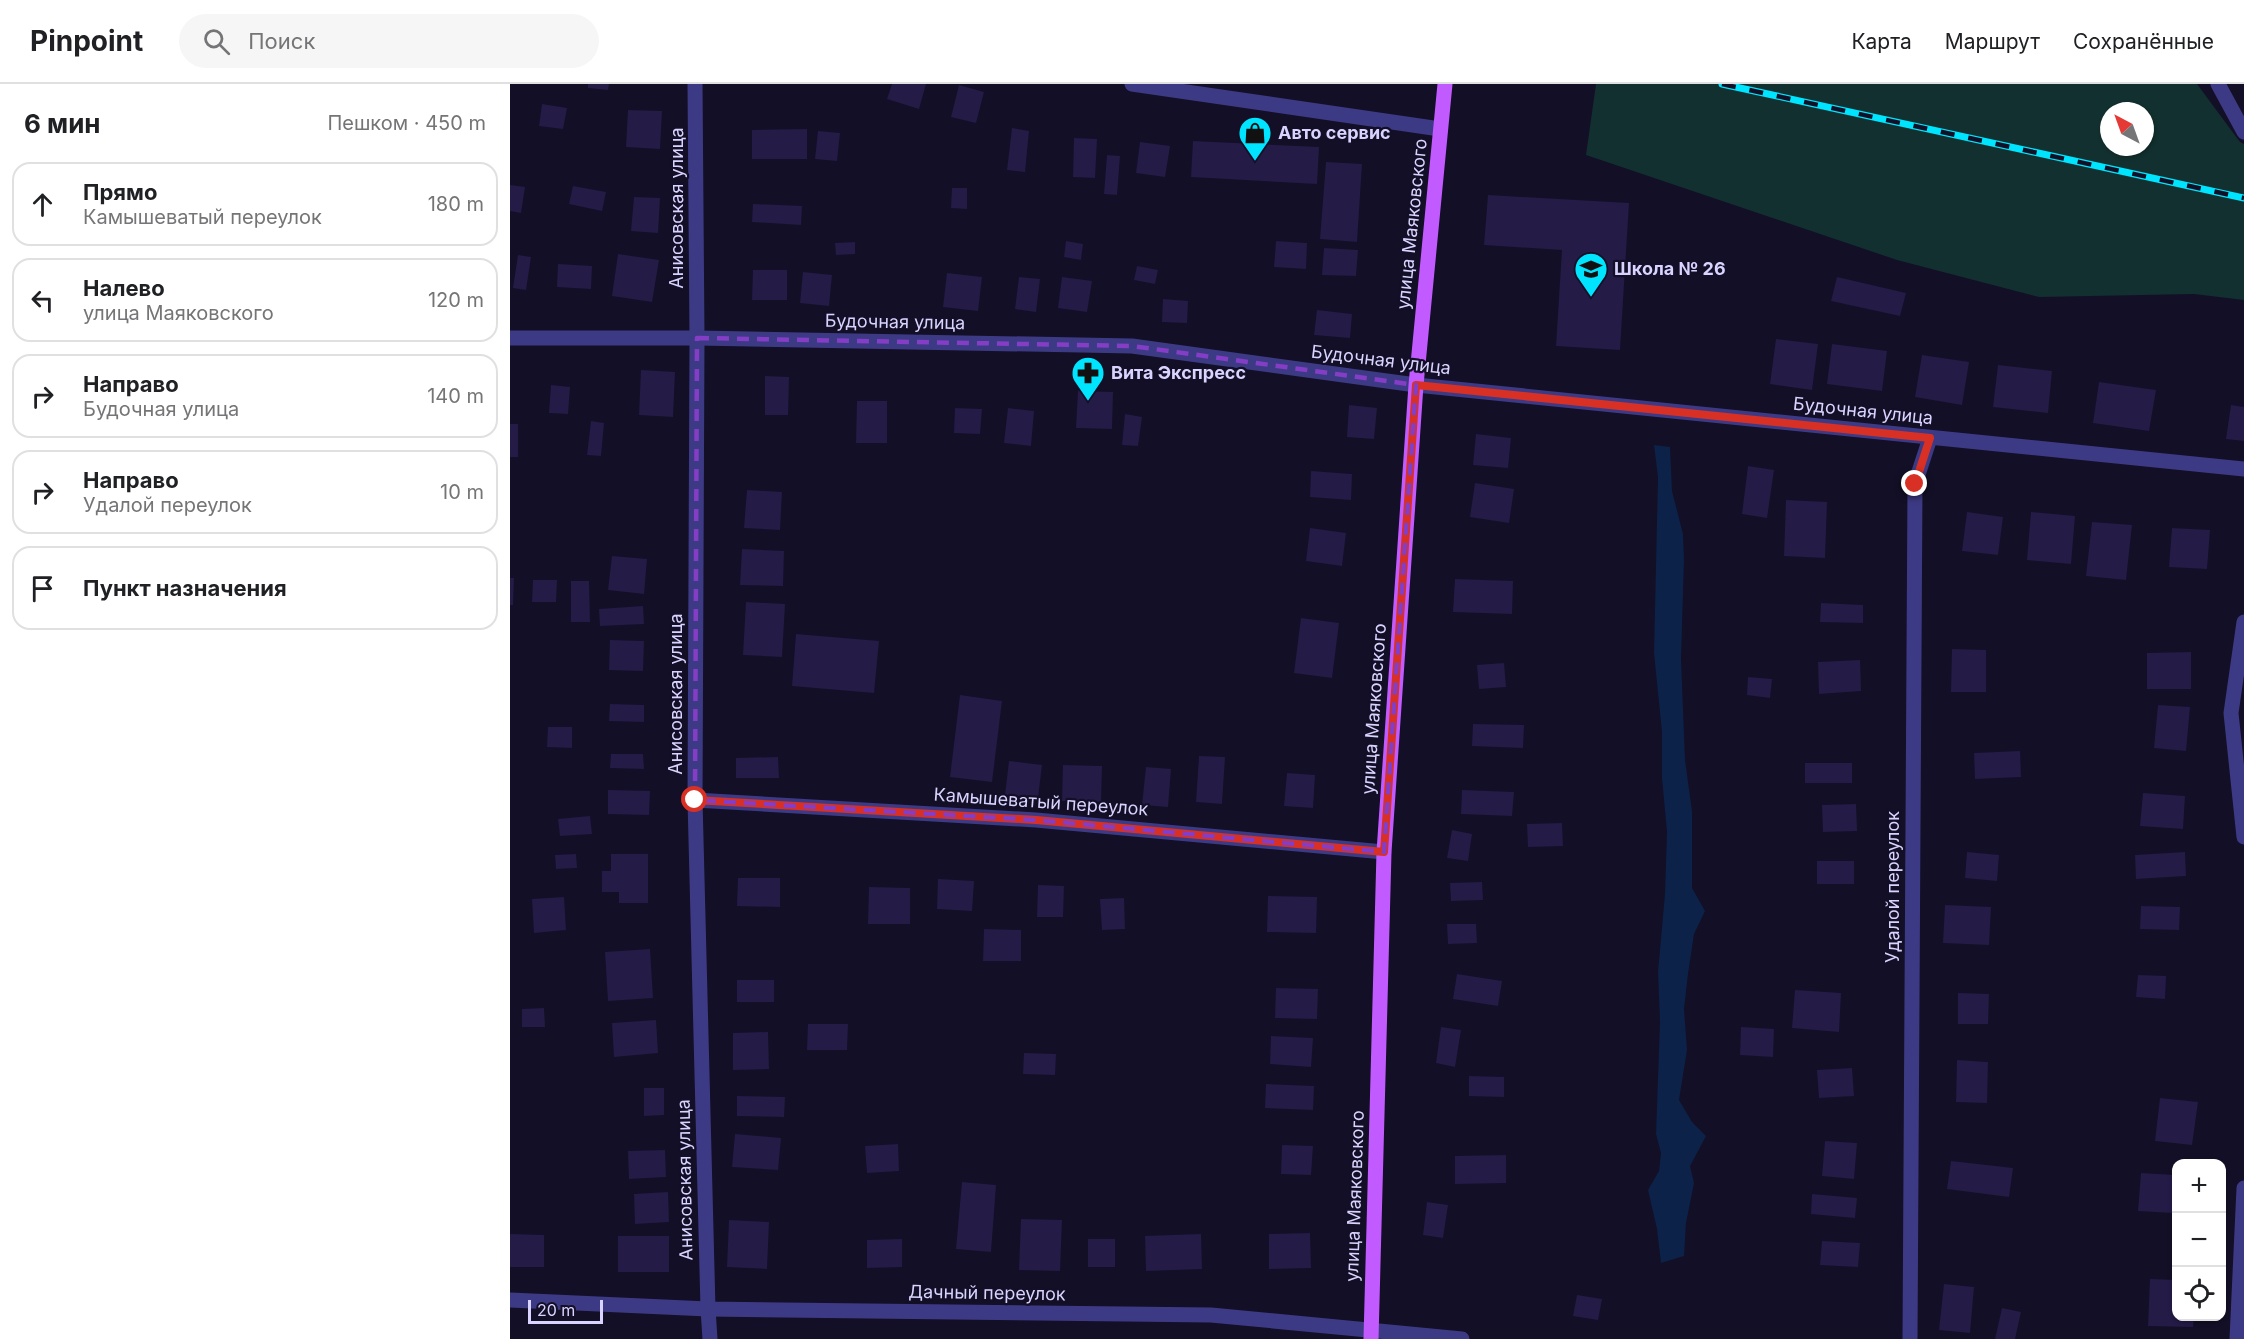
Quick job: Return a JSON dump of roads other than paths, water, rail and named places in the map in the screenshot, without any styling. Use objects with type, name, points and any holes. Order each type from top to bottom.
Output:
[{"type":"main road","name":"улица Маяковского","points":[[1371,1334],[1384,852],[1416,385],[1445,84]]},
{"type":"street","name":"Анисовская улица","points":[[695,84],[697,338],[695,800],[710,1339]]},
{"type":"street","points":[[1132,84],[1440,129]]},
{"type":"street","points":[[2217,84],[2244,132]]},
{"type":"street","name":"Будочная улица","points":[[510,338],[697,338],[1132,346],[1416,385],[2244,470]]},
{"type":"street","name":"Удалой переулок","points":[[1910,1339],[1915,484],[1930,438]]},
{"type":"street","points":[[2244,622],[2231,713],[2244,837]]},
{"type":"street","name":"Камышеватый переулок","points":[[695,800],[1036,820],[1384,852]]},
{"type":"street","points":[[2237,1339],[2244,1188]]},
{"type":"street","name":"Дачный переулок","points":[[510,1300],[708,1309],[1211,1315],[1371,1334],[1462,1339]]},
{"type":"water","points":[[1654,445],[1670,447],[1672,491],[1683,534],[1681,659],[1685,760],[1692,811],[1692,888],[1705,911],[1694,934],[1688,974],[1684,1009],[1687,1050],[1679,1100],[1692,1122],[1706,1136],[1690,1166],[1694,1183],[1686,1223],[1684,1256],[1661,1263],[1657,1229],[1648,1190],[1659,1171],[1661,1153],[1656,1134],[1660,1022],[1658,972],[1665,894],[1667,832],[1662,778],[1662,732],[1654,653],[1658,477]]},
{"type":"railway","points":[[1722,84],[2244,198]]},
{"type":"place","name":"Авто сервис","points":[[1255,162]]},
{"type":"place","name":"Школа № 26","points":[[1591,298]]},
{"type":"place","name":"Вита Экспресс","points":[[1088,402]]}]
